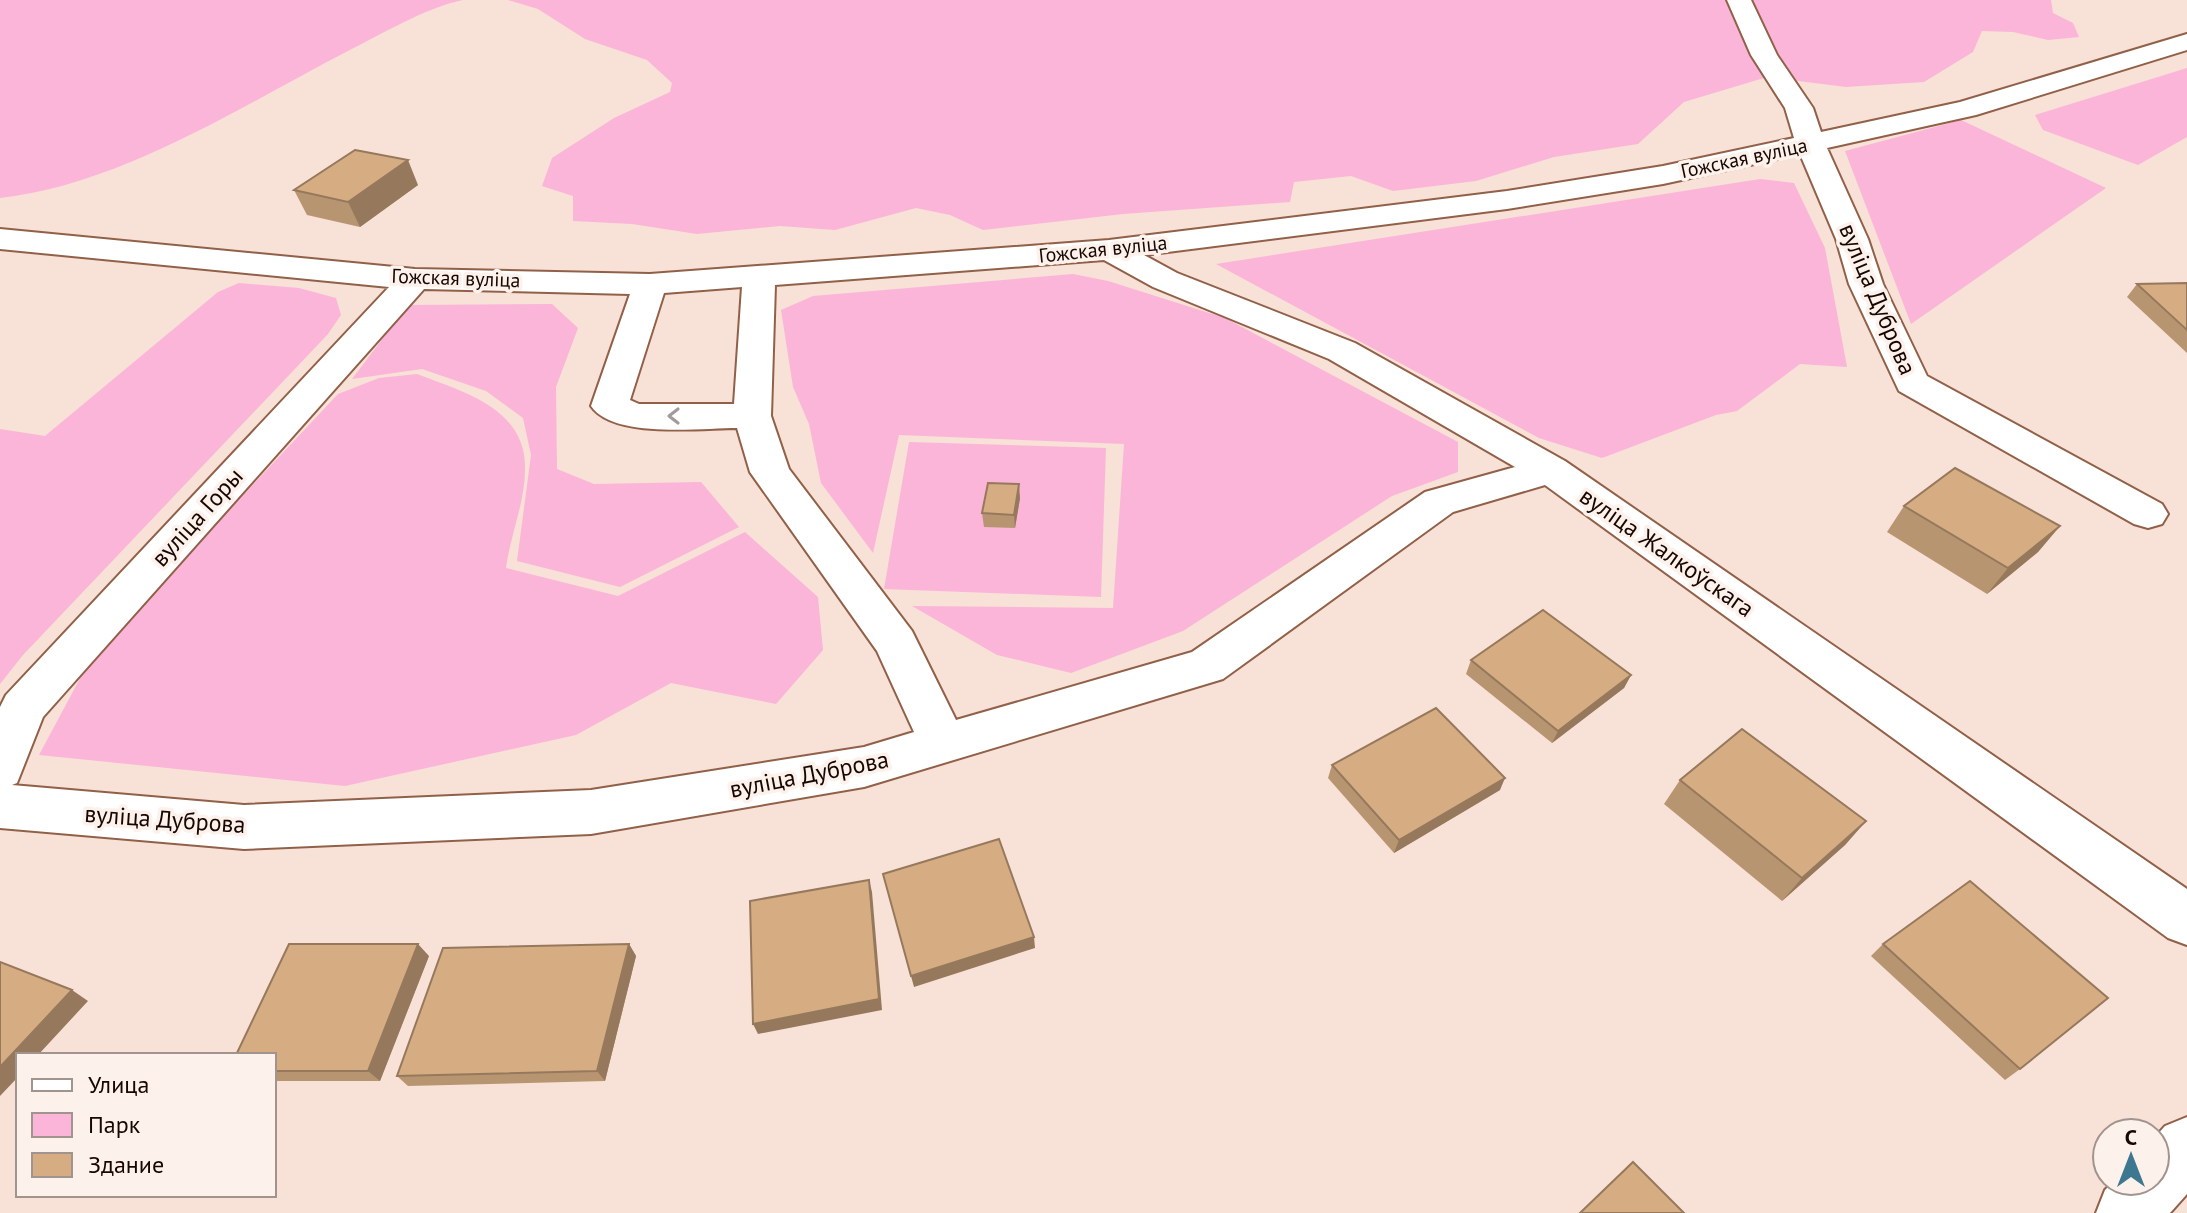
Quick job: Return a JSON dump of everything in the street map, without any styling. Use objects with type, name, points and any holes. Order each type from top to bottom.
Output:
[{"type":"street","name":"вуліца Дуброва","points":[[1739,0],[1764,55],[1799,108],[1811,145],[1852,239],[1866,284],[1912,383],[2148,514]]},
{"type":"street","name":"Гожская вуліца","points":[[0,239],[415,279],[650,284],[1109,250],[1507,200],[1663,175],[1966,109],[2187,42]]},
{"type":"street","name":"вуліца Жалкоўскага","points":[[1109,250],[1165,280],[1342,351],[1551,470],[2187,920]]},
{"type":"street","points":[[759,277],[752,416],[770,472],[896,643],[943,744]]},
{"type":"street","name":"вуліца Горы","points":[[0,769],[23,708],[415,279]]},
{"type":"street","points":[[650,284],[610,406],[635,416],[752,416]]},
{"type":"street","name":"вуліца Дуброва","points":[[0,806],[244,827],[591,812],[864,767],[1207,666],[1439,502],[1551,470]]},
{"type":"street","points":[[2128,1213],[2187,1148]]},
{"type":"green space","points":[[0,0],[463,0],[404,22],[222,119],[134,161],[45,190],[0,198]]},
{"type":"green space","points":[[508,0],[2051,0],[2053,13],[2073,23],[2079,37],[2048,40],[2013,32],[1982,31],[1973,52],[1924,82],[1846,87],[1767,77],[1684,102],[1638,144],[1554,157],[1476,181],[1393,191],[1351,176],[1294,182],[1290,202],[1123,214],[983,230],[950,215],[916,208],[835,230],[780,226],[697,234],[632,224],[573,221],[573,196],[542,186],[552,158],[614,118],[670,92],[672,83],[647,60],[585,39],[538,9]]},
{"type":"green space","points":[[2187,68],[2187,137],[2138,165],[2043,130],[2035,115]]},
{"type":"green space","points":[[1961,120],[2106,188],[1911,324],[1845,151]]},
{"type":"green space","points":[[1760,179],[1794,183],[1825,248],[1847,367],[1800,364],[1737,411],[1716,415],[1602,458],[1539,438],[1216,264]]},
{"type":"green space","points":[[1073,274],[1108,281],[1225,318],[1458,442],[1458,472],[1392,496],[1183,631],[1071,673],[997,655],[912,606],[1113,608],[1124,444],[899,435],[873,553],[821,483],[809,424],[793,387],[781,310],[813,296]]},
{"type":"green space","points":[[239,283],[299,288],[336,298],[341,315],[328,334],[23,655],[0,684],[0,429],[45,436],[218,292]]},
{"type":"green space","points":[[552,304],[578,328],[556,387],[557,469],[594,484],[701,482],[739,527],[620,587],[517,561],[531,455],[523,418],[486,391],[422,369],[352,379],[399,317],[412,305]]},
{"type":"green space","points":[[417,374],[472,396],[504,417],[515,431],[523,449],[525,470],[506,568],[618,596],[745,532],[818,597],[823,650],[776,704],[671,683],[576,735],[345,786],[39,755],[92,656],[338,394],[379,378]]},
{"type":"green space","points":[[909,442],[1106,448],[1101,597],[884,589]]},
{"type":"building","points":[[355,150],[408,160],[348,202],[294,190]]},
{"type":"building","points":[[2187,283],[2187,330],[2137,284]]},
{"type":"building","points":[[1955,468],[2060,526],[2008,568],[1904,506]]},
{"type":"building","points":[[988,483],[1019,484],[1014,515],[982,513]]},
{"type":"building","points":[[1543,610],[1631,675],[1558,731],[1471,660]]},
{"type":"building","points":[[1436,708],[1505,778],[1399,840],[1332,765]]},
{"type":"building","points":[[1742,729],[1866,821],[1802,878],[1680,780]]},
{"type":"building","points":[[999,839],[1034,937],[911,976],[883,874]]},
{"type":"building","points":[[869,880],[879,999],[753,1024],[750,901]]},
{"type":"building","points":[[1970,881],[2108,998],[2020,1069],[1883,944]]},
{"type":"building","points":[[289,944],[418,944],[368,1071],[276,1071],[276,1053],[237,1053]]},
{"type":"building","points":[[629,944],[597,1071],[397,1076],[443,948]]},
{"type":"building","points":[[0,962],[72,990],[0,1067]]},
{"type":"building","points":[[1633,1162],[1684,1213],[1580,1213]]}]
